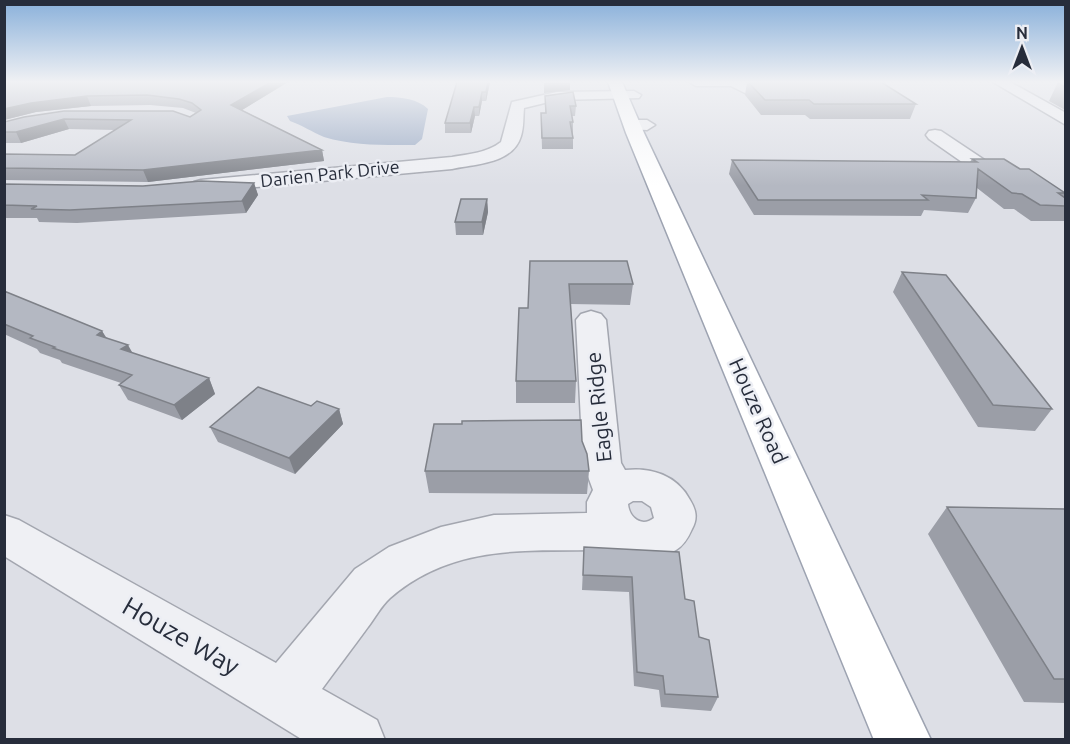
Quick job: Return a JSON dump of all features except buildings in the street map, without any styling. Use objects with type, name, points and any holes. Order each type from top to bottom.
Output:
[{"type":"main road","name":"Houze Road","points":[[635,117],[903,740]]},
{"type":"street","name":"Darien Park Drive","points":[[183,188],[429,165],[490,155],[506,148],[512,139],[515,117]]},
{"type":"street","points":[[935,135],[979,165]]},
{"type":"street","name":"Eagle Ridge","points":[[283,696],[372,584],[405,561],[441,546],[494,533],[616,511],[602,463],[591,320]]},
{"type":"street","name":"Houze Way","points":[[4,533],[357,740]]},
{"type":"water","points":[[287,117],[426,117],[422,139],[415,145],[369,144],[335,140],[290,121]]}]
